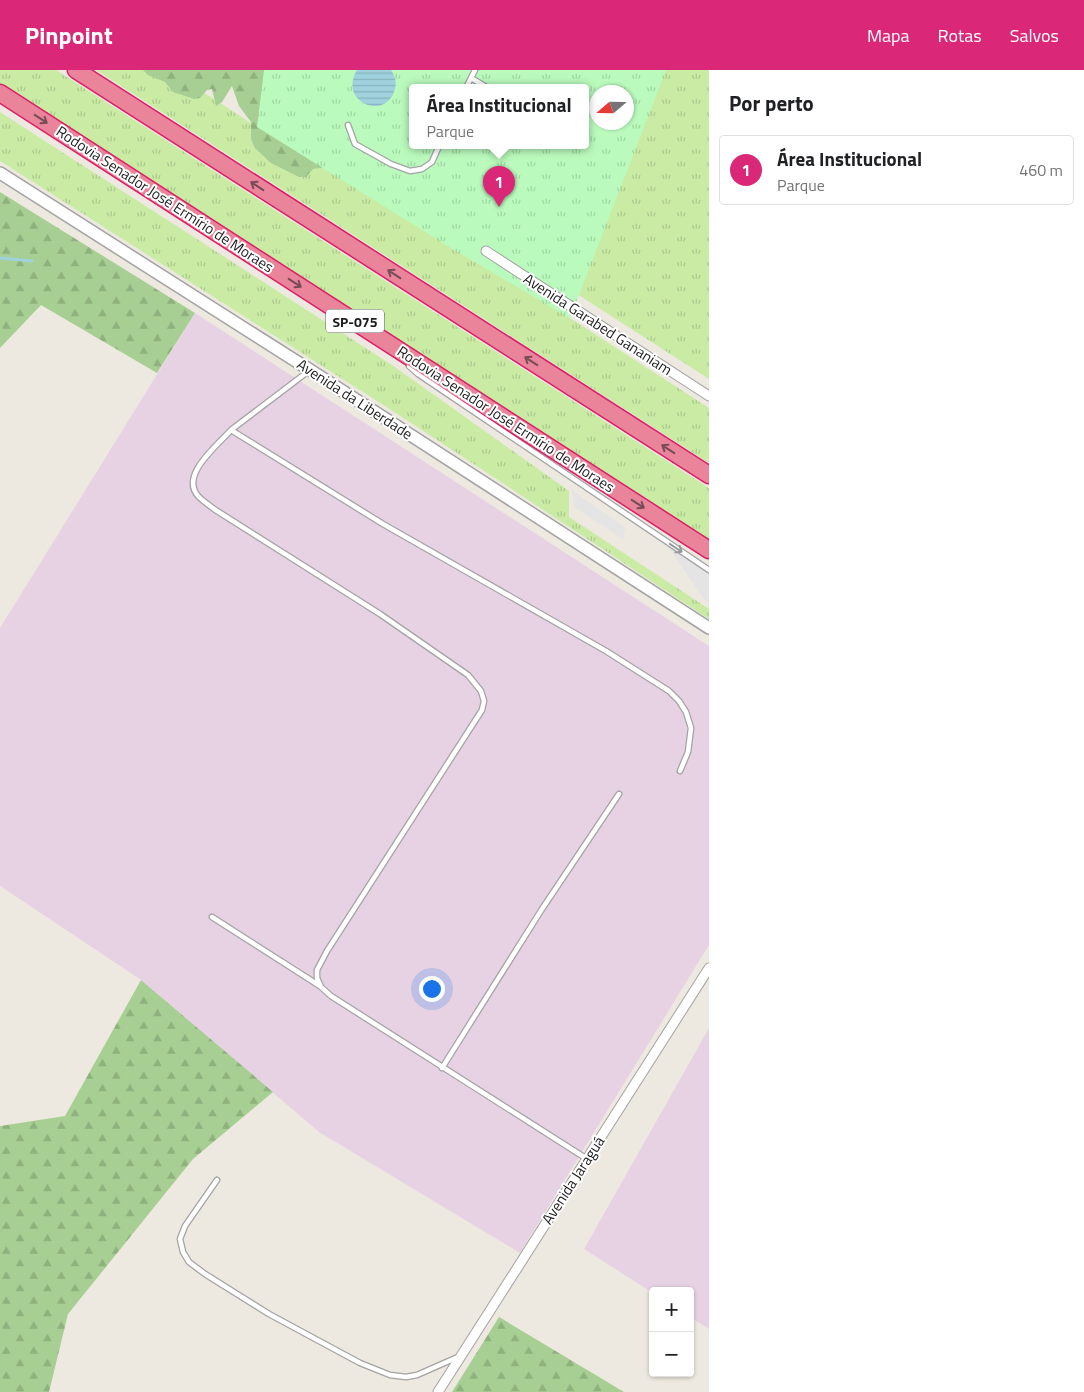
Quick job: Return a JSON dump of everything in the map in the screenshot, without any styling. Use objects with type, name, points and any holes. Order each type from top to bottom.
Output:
[{"type":"highway","points":[[76,70],[709,475]]},
{"type":"highway","name":"Rodovia Senador José Ermírio de Moraes","points":[[0,93],[709,550]]},
{"type":"street","name":"Avenida da Liberdade","points":[[0,173],[310,370],[709,628]]},
{"type":"street","name":"Avenida Garabed Gananiam","points":[[486,251],[709,396]]},
{"type":"street","name":"Avenida Jaraguá","points":[[438,1392],[709,968]]},
{"type":"lane","points":[[468,84],[475,70]]},
{"type":"lane","points":[[471,78],[481,84]]},
{"type":"lane","points":[[348,125],[355,144],[410,172],[422,169],[432,162],[438,149]]},
{"type":"lane","points":[[377,336],[418,374],[709,570]]},
{"type":"lane","points":[[310,370],[231,430],[196,469],[192,486],[198,496],[214,508],[380,614],[468,675],[481,691],[484,700],[482,710],[327,951],[317,970],[317,978],[321,988]]},
{"type":"lane","points":[[231,430],[383,524],[589,642],[669,691],[686,712],[691,728],[688,752],[680,771]]},
{"type":"lane","points":[[442,1068],[542,909],[619,794]]},
{"type":"lane","points":[[212,917],[321,988],[330,996],[587,1159]]},
{"type":"lane","points":[[217,1180],[185,1226],[180,1239],[183,1252],[189,1262],[205,1274],[269,1314],[351,1359],[390,1375],[406,1377],[418,1375],[461,1356]]},
{"type":"shaded area","points":[[195,313],[709,646],[709,945],[520,1253],[319,1132],[141,980],[0,886],[0,628]]},
{"type":"shaded area","points":[[572,490],[625,528],[623,539],[574,507]]},
{"type":"shaded area","points":[[664,541],[709,570],[709,602],[704,599]]},
{"type":"shaded area","points":[[709,1028],[709,1329],[694,1320],[694,1287],[649,1287],[649,1290],[584,1249]]},
{"type":"green space","points":[[0,70],[56,70],[709,488],[709,541],[0,86]]},
{"type":"green space","points":[[96,70],[169,70],[257,127],[570,318],[709,408],[709,463]]},
{"type":"green space","points":[[143,70],[391,70],[328,167],[313,169],[306,177],[299,177],[271,163],[255,148],[251,139],[251,122],[239,106],[232,86],[222,102],[216,106],[212,89],[207,90],[200,98],[194,99],[173,92],[165,82],[148,75]]},
{"type":"green space","points":[[264,70],[666,70],[570,318],[451,248],[257,127]]},
{"type":"green space","points":[[571,70],[709,70],[709,379],[473,227],[581,149],[589,149],[589,130],[634,130],[634,85],[582,84]]},
{"type":"green space","points":[[0,112],[392,365],[569,491],[569,517],[709,609],[709,619],[399,415],[0,161]]},
{"type":"green space","points":[[0,192],[195,313],[157,373],[41,305],[0,348]]},
{"type":"green space","points":[[141,980],[273,1092],[193,1159],[68,1314],[49,1392],[0,1392],[0,1126],[65,1116]]},
{"type":"green space","points":[[499,1317],[624,1392],[452,1392]]},
{"type":"water","points":[[357,70],[391,70],[396,86],[388,101],[381,105],[372,106],[364,104],[357,98],[353,91],[353,81]]},
{"type":"waterway","points":[[0,258],[32,261]]},
{"type":"place","name":"Área Institucional","points":[[499,207]]}]
